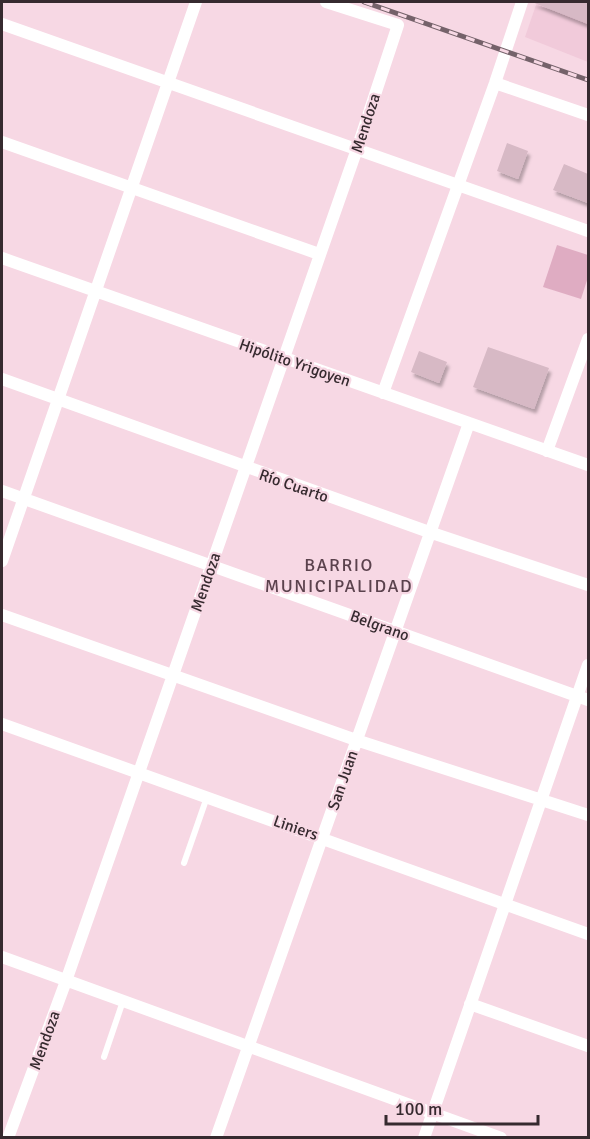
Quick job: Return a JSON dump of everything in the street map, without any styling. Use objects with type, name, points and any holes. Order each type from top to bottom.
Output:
[{"type":"street","points":[[2,561],[57,397],[196,2]]},
{"type":"street","name":"Mendoza","points":[[8,1137],[66,981],[357,149],[398,25],[326,2]]},
{"type":"street","points":[[383,393],[522,2]]},
{"type":"street","points":[[2,24],[588,231]]},
{"type":"street","points":[[495,83],[588,115]]},
{"type":"street","points":[[2,142],[319,254]]},
{"type":"street","name":"Hipólito Yrigoyen","points":[[2,258],[588,465]]},
{"type":"street","points":[[547,451],[588,339]]},
{"type":"street","name":"Río Cuarto","points":[[2,379],[429,532],[588,585]]},
{"type":"street","name":"San Juan","points":[[216,1137],[469,423]]},
{"type":"street","name":"Belgrano","points":[[2,491],[583,698]]},
{"type":"street","points":[[2,615],[356,740],[588,815]]},
{"type":"street","points":[[424,1137],[542,800],[583,698],[588,665]]},
{"type":"street","name":"Liniers","points":[[2,724],[588,934]]},
{"type":"street","points":[[2,957],[501,1137]]},
{"type":"street","points":[[470,1004],[588,1046]]},
{"type":"lane","points":[[184,863],[207,796]]},
{"type":"lane","points":[[104,1057],[123,1001]]},
{"type":"shaded area","points":[[537,2],[588,2],[588,62],[525,37]]},
{"type":"shaded area","points":[[557,245],[588,255],[588,277],[581,299],[543,287]]},
{"type":"building","points":[[532,2],[588,2],[588,24]]},
{"type":"building","points":[[507,143],[528,151],[518,179],[497,171]]},
{"type":"building","points":[[564,164],[588,174],[588,203],[553,190]]},
{"type":"building","points":[[488,347],[549,368],[534,409],[473,387]]},
{"type":"building","points":[[419,351],[447,362],[439,383],[411,372]]},
{"type":"railway","points":[[364,2],[588,80]]},
{"type":"district","name":"BARRIO MUNICIPALIDAD","points":[[339,575]]}]
